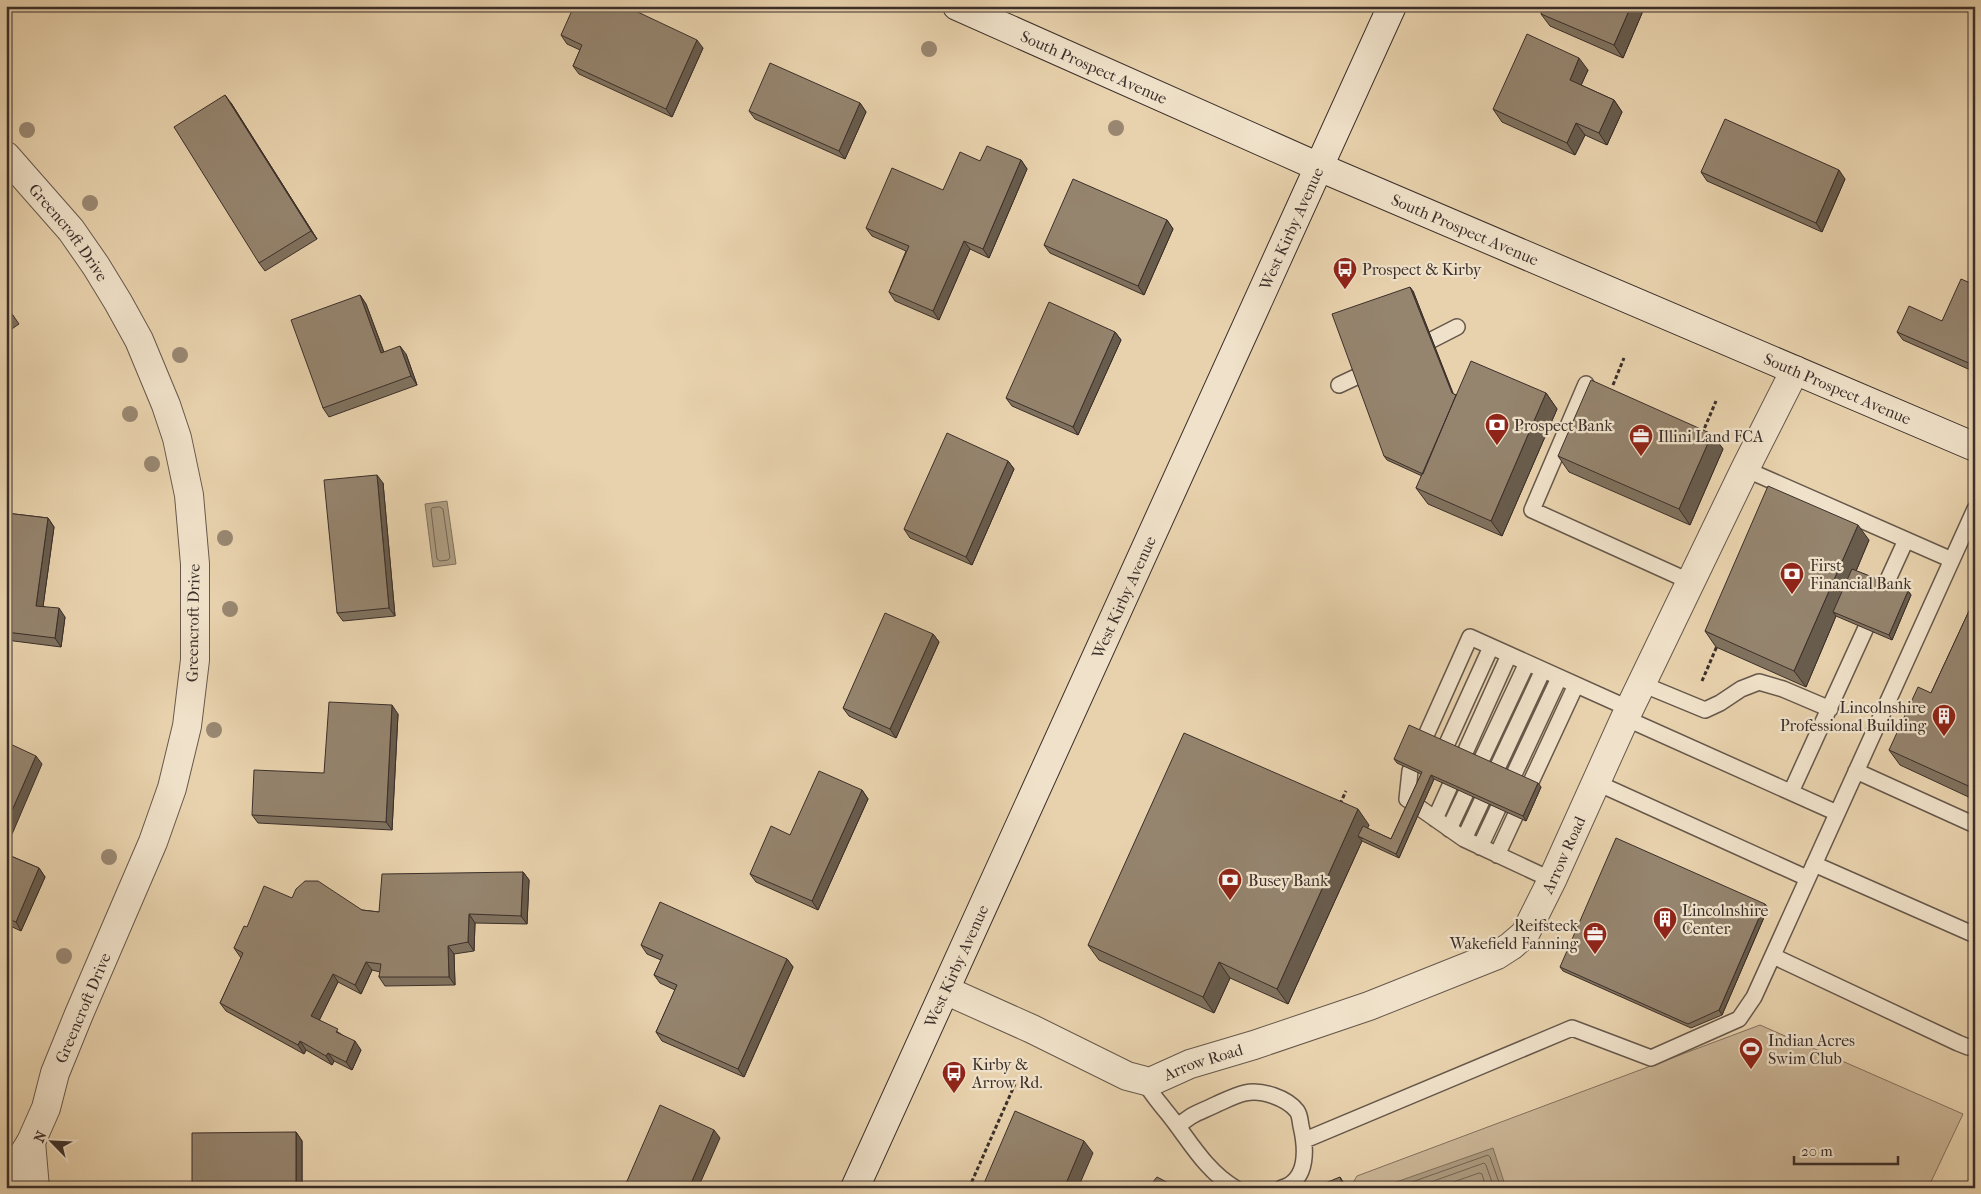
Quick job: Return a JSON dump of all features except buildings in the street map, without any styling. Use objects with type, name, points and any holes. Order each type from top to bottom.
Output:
[{"type":"street","name":"South Prospect Avenue","points":[[957,6],[1319,167],[1975,447]]},
{"type":"street","name":"West Kirby Avenue","points":[[855,1188],[1392,6]]},
{"type":"street","name":"Greencroft Drive","points":[[6,156],[71,230],[114,295],[138,340],[166,405],[177,438],[189,495],[195,564],[195,660],[187,726],[172,788],[153,842],[79,1014],[56,1073],[46,1108],[31,1142],[6,1182]]},
{"type":"street","name":"Arrow Road","points":[[946,990],[1032,1029],[1127,1076],[1144,1082],[1150,1082],[1190,1064],[1254,1045],[1369,1006],[1496,955],[1511,946],[1525,934],[1552,880],[1627,714],[1795,370]]},
{"type":"street","name":"Greencroft Drive","points":[[31,1142],[35,1188]]},
{"type":"lane","points":[[1339,385],[1457,328]]},
{"type":"lane","points":[[1586,384],[1532,510],[1691,582]]},
{"type":"lane","points":[[1745,469],[1952,560]]},
{"type":"lane","points":[[1305,1140],[1572,1028],[1652,1058],[1740,1019],[1754,997],[1975,509]]},
{"type":"lane","points":[[1791,792],[1906,540]]},
{"type":"lane","points":[[1552,880],[1464,839],[1417,808],[1407,799],[1410,771],[1470,637],[1576,685],[1627,714],[1837,813]]},
{"type":"lane","points":[[1434,772],[1491,647]]},
{"type":"lane","points":[[1435,820],[1509,655]]},
{"type":"lane","points":[[1449,829],[1527,663]]},
{"type":"lane","points":[[1464,839],[1543,670]]},
{"type":"lane","points":[[1480,847],[1559,678]]},
{"type":"lane","points":[[1642,684],[1706,710],[1741,689],[1759,682],[1783,689],[1830,709]]},
{"type":"lane","points":[[1497,855],[1576,685]]},
{"type":"lane","points":[[1856,771],[1975,825]]},
{"type":"lane","points":[[1595,782],[1807,878]]},
{"type":"lane","points":[[1417,808],[1426,790]]},
{"type":"lane","points":[[1814,864],[1975,936]]},
{"type":"lane","points":[[1772,956],[1958,1043],[1968,1047],[1975,1045]]},
{"type":"lane","points":[[1144,1082],[1153,1096],[1221,1180],[1235,1188]]},
{"type":"lane","points":[[1178,1127],[1188,1117],[1246,1093],[1262,1093],[1287,1102],[1298,1112],[1305,1140],[1305,1157],[1298,1177],[1289,1186],[1282,1188]]},
{"type":"path","points":[[1611,390],[1624,358]]},
{"type":"path","points":[[1700,439],[1716,401]]},
{"type":"path","points":[[1702,683],[1720,639]]},
{"type":"path","points":[[1337,811],[1346,791]]},
{"type":"path","points":[[968,1188],[1015,1084]]},
{"type":"shaded area","name":"Indian Acres Swim Club","points":[[1760,1025],[1963,1114],[1928,1188],[1350,1188],[1357,1176]]},
{"type":"water","points":[[447,501],[456,564],[433,567],[425,504]]},
{"type":"water","points":[[1493,1148],[1506,1188],[1379,1188]]},
{"type":"place","name":"Prospect & Kirby","points":[[1345,290]]},
{"type":"place","name":"Prospect Bank","points":[[1497,446]]},
{"type":"place","name":"Illini Land FCA","points":[[1641,457]]},
{"type":"place","name":"First Financial Bank","points":[[1792,595]]},
{"type":"place","name":"Lincolnshire Professional Building","points":[[1944,737]]},
{"type":"place","name":"Busey Bank","points":[[1230,901]]},
{"type":"place","name":"Lincolnshire Center","points":[[1665,940]]},
{"type":"place","name":"Reifsteck Wakefield Fanning","points":[[1595,955]]},
{"type":"place","name":"Indian Acres Swim Club","points":[[1751,1070]]},
{"type":"place","name":"Kirby & Arrow Rd.","points":[[954,1094]]}]
